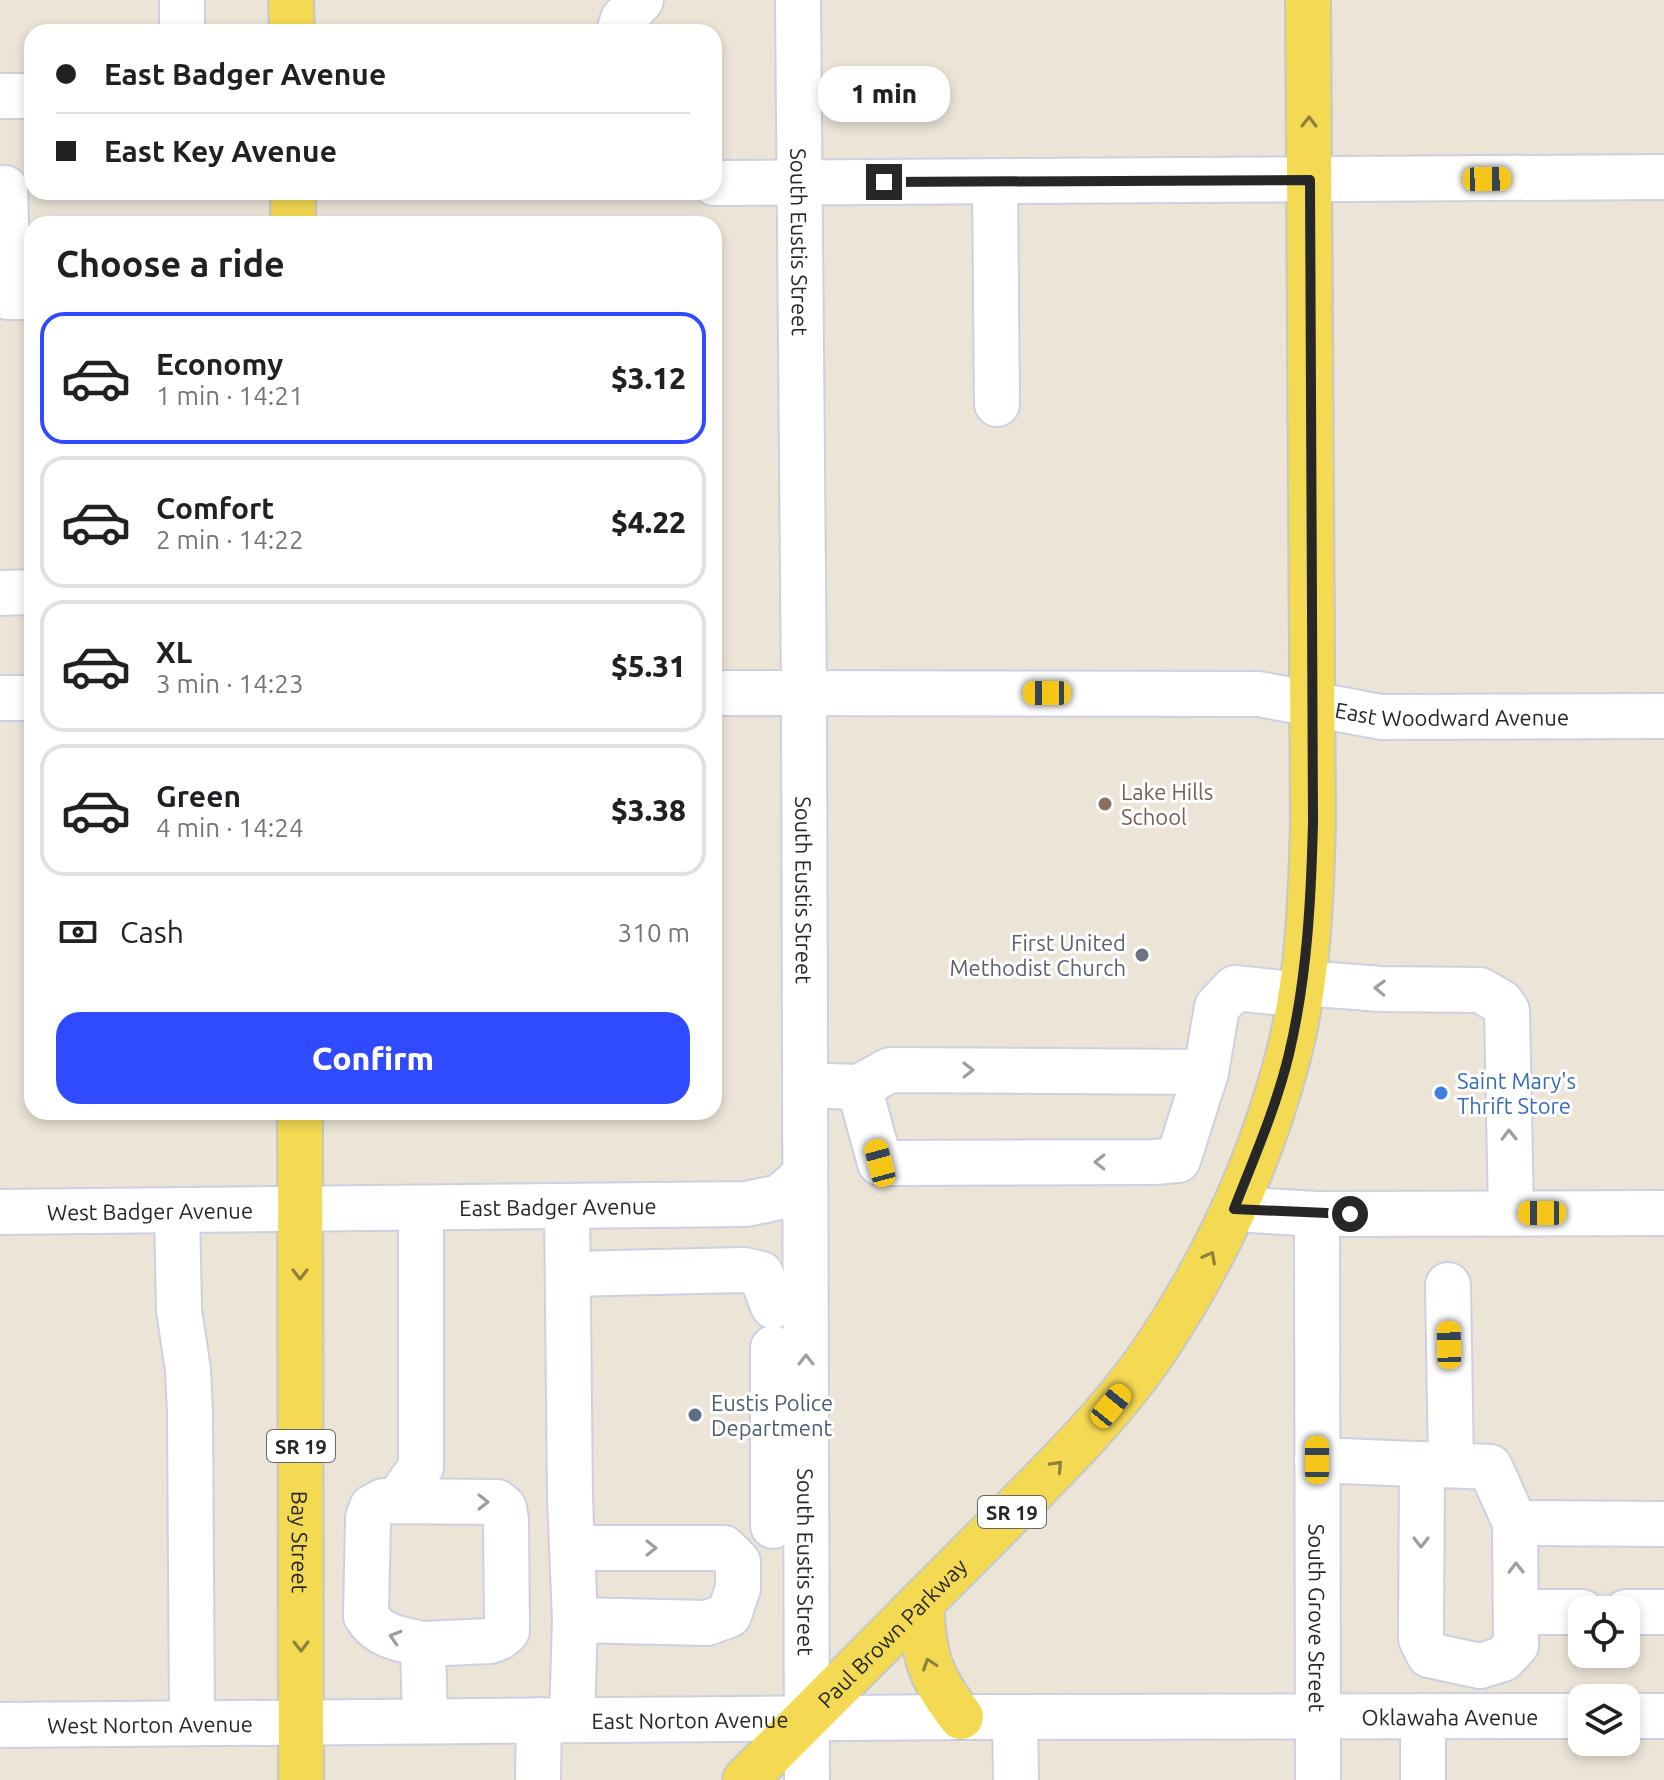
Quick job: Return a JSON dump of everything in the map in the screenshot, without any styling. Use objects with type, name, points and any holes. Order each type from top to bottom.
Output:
[{"type":"main road","points":[[291,0],[292,24]]},
{"type":"main road","name":"SR 19","points":[[1302,989],[1313,838],[1308,0]]},
{"type":"main road","name":"Paul Brown Parkway","points":[[745,1780],[1051,1472],[1130,1382],[1210,1259],[1234,1209],[1267,1127],[1289,1056],[1302,989]]},
{"type":"main road","name":"Bay Street","points":[[300,1120],[301,1780]]},
{"type":"main road","points":[[921,1603],[923,1644],[931,1673],[961,1717]]},
{"type":"street","points":[[182,0],[182,24]]},
{"type":"street","name":"South Eustis Street","points":[[798,0],[805,1175],[789,1522],[806,1718],[807,1780]]},
{"type":"street","points":[[0,96],[24,96]]},
{"type":"street","points":[[722,183],[1664,177]]},
{"type":"street","points":[[995,182],[997,404]]},
{"type":"street","points":[[12,188],[13,297]]},
{"type":"street","points":[[0,593],[24,592]]},
{"type":"street","name":"East Woodward Avenue","points":[[722,693],[1259,694],[1381,717],[1664,716]]},
{"type":"street","points":[[0,698],[24,698]]},
{"type":"street","points":[[874,1078],[880,1163],[1178,1160],[1206,1072],[1217,1007],[1235,988],[1480,990],[1501,1002],[1507,1011],[1511,1213]]},
{"type":"street","points":[[803,1086],[874,1078],[1206,1072]]},
{"type":"street","name":"East Badger Avenue","points":[[300,1209],[746,1204],[780,1197],[805,1175]]},
{"type":"street","points":[[538,1780],[556,1720],[575,1620],[570,1498],[567,1206]]},
{"type":"street","points":[[409,1484],[421,1208]]},
{"type":"street","name":"West Badger Avenue","points":[[0,1212],[300,1209]]},
{"type":"street","points":[[1234,1209],[1317,1214],[1664,1213]]},
{"type":"street","points":[[177,1211],[179,1310],[188,1370],[190,1412],[192,1723]]},
{"type":"street","name":"South Grove Street","points":[[1317,1214],[1318,1780]]},
{"type":"street","points":[[568,1274],[744,1270],[761,1274],[773,1327],[789,1522],[726,1549],[573,1548]]},
{"type":"street","points":[[1317,1460],[1436,1464],[1490,1467],[1515,1523],[1516,1645],[1503,1659],[1480,1666],[1429,1655],[1421,1639],[1436,1464],[1448,1285]]},
{"type":"street","points":[[409,1484],[497,1502],[504,1508],[507,1631],[490,1641],[423,1644],[391,1637],[374,1629],[366,1616],[368,1518],[372,1507],[409,1484]]},
{"type":"street","points":[[1515,1523],[1664,1524]]},
{"type":"street","points":[[575,1620],[707,1623],[729,1615],[738,1588],[738,1562],[726,1549]]},
{"type":"street","points":[[1517,1612],[1568,1612]]},
{"type":"street","points":[[1640,1612],[1664,1612]]},
{"type":"street","points":[[423,1644],[425,1721]]},
{"type":"street","name":"East Norton Avenue","points":[[302,1722],[1317,1716]]},
{"type":"street","name":"Oklawaha Avenue","points":[[1317,1716],[1568,1716]]},
{"type":"street","points":[[1423,1716],[1423,1780]]},
{"type":"street","points":[[1640,1716],[1664,1716]]},
{"type":"street","points":[[1015,1717],[1016,1780]]},
{"type":"street","name":"West Norton Avenue","points":[[0,1725],[302,1722]]},
{"type":"place","name":"Lake Hills School","points":[[1105,804]]},
{"type":"place","name":"First United Methodist Church","points":[[1142,955]]},
{"type":"place","name":"Saint Mary's Thrift Store","points":[[1441,1093]]},
{"type":"place","name":"Eustis Police Department","points":[[695,1415]]},
{"type":"route","points":[[884,182],[1310,180],[1313,823],[1310,909],[1303,983],[1289,1056],[1267,1127],[1234,1209],[1350,1214]]}]
